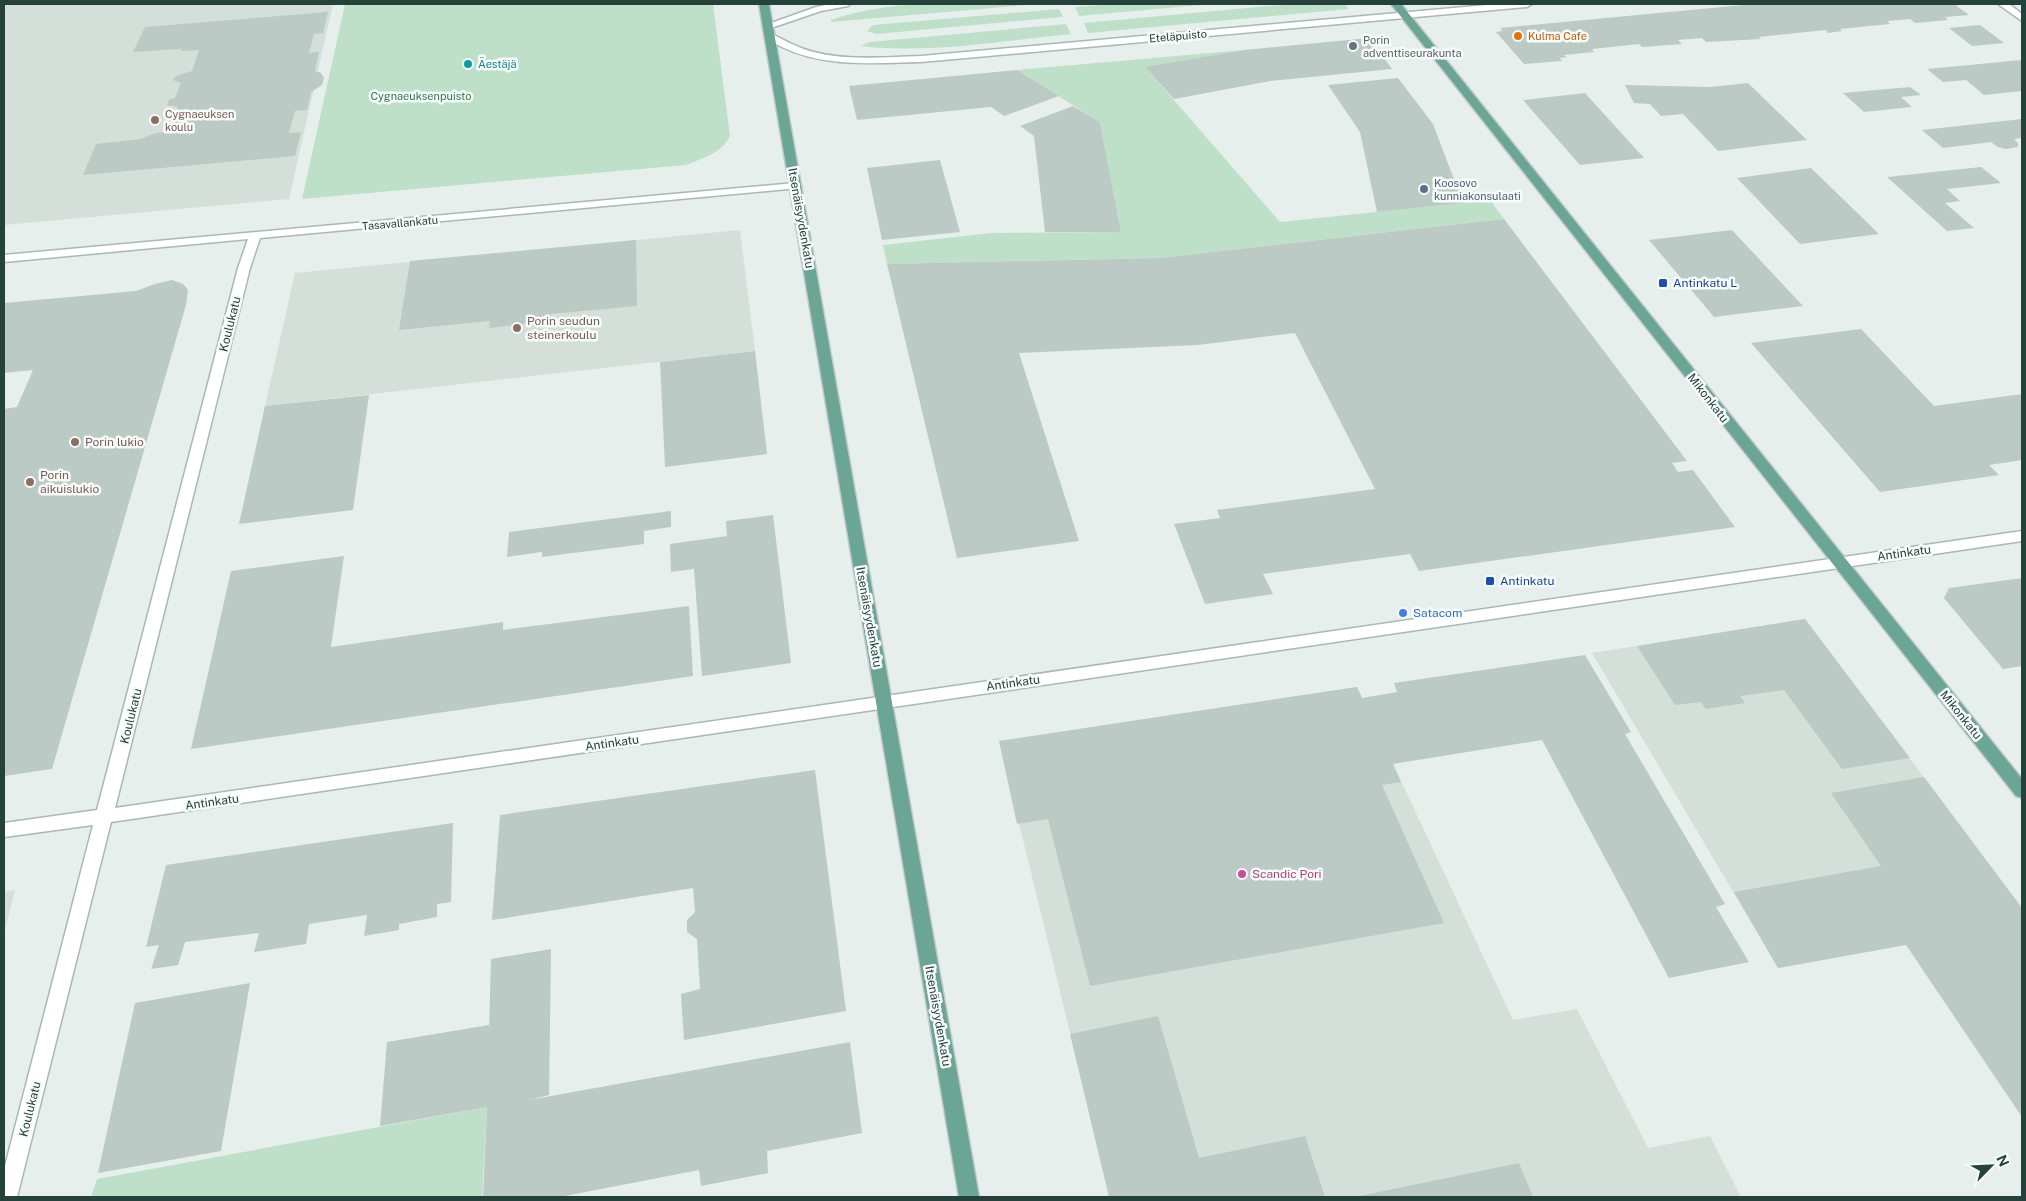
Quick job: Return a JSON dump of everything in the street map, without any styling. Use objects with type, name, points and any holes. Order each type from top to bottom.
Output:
[{"type":"main road","name":"Itsenäisyydenkatu","points":[[764,4],[969,1197]]},
{"type":"main road","name":"Mikonkatu","points":[[1396,4],[2022,791]]},
{"type":"street","points":[[768,31],[819,9],[845,4]]},
{"type":"street","name":"Eteläpuisto","points":[[768,31],[799,50],[830,56],[871,60],[921,59],[1527,4]]},
{"type":"street","points":[[2003,4],[2022,18]]},
{"type":"street","name":"Tasavallankatu","points":[[4,258],[795,186]]},
{"type":"street","name":"Koulukatu","points":[[7,1197],[244,268],[255,236]]},
{"type":"street","name":"Antinkatu","points":[[4,830],[182,806],[884,703],[974,688],[2022,536]]},
{"type":"shaded area","name":"Cygnaeuksen koulu","points":[[4,4],[333,4],[289,199],[4,225]]},
{"type":"shaded area","name":"Porin seudun steinerkoulu","points":[[740,230],[755,351],[265,406],[295,273]]},
{"type":"shaded area","points":[[1805,619],[2022,908],[2022,924],[1778,968],[1592,653]]},
{"type":"shaded area","points":[[1357,687],[1513,1020],[1577,1009],[1648,1148],[1710,1136],[1741,1197],[1110,1197],[999,741]]},
{"type":"shaded area","points":[[15,890],[4,934],[4,892]]},
{"type":"green space","name":"Cygnaeuksenpuisto","points":[[345,4],[713,4],[730,136],[717,151],[686,165],[302,199]]},
{"type":"green space","points":[[921,4],[1037,4],[831,22],[831,20],[842,16],[865,11]]},
{"type":"green space","points":[[1114,4],[1212,4],[1079,16],[1075,7]]},
{"type":"green space","points":[[1292,4],[1345,4],[1349,9],[1088,33],[1084,23]]},
{"type":"green space","points":[[1059,9],[1063,17],[876,34],[867,31],[873,25]]},
{"type":"green space","points":[[1066,24],[1071,34],[939,48],[861,46],[870,42]]},
{"type":"green space","points":[[1244,50],[1146,68],[1280,222],[1490,200],[1504,219],[1160,258],[887,264],[883,245],[991,233],[1121,232],[1100,122],[1017,70]]},
{"type":"green space","points":[[487,1107],[482,1197],[91,1197],[97,1179]]},
{"type":"building","points":[[1754,4],[1954,4],[1969,15],[1945,17],[1948,20],[1915,23],[1910,19],[1887,21],[1890,24],[1840,29],[1842,31],[1828,33],[1826,30],[1759,37],[1761,39],[1706,42],[1702,38],[1678,40],[1682,44],[1642,47],[1639,44],[1592,49],[1594,52],[1564,55],[1567,57],[1560,58],[1562,61],[1524,64],[1496,32],[1503,31],[1500,28]]},
{"type":"building","points":[[328,12],[323,33],[314,34],[309,53],[319,52],[315,71],[321,73],[324,78],[322,85],[311,92],[307,110],[295,111],[289,133],[301,132],[295,156],[83,175],[96,144],[141,139],[152,134],[169,131],[178,107],[167,105],[169,100],[175,98],[181,83],[173,80],[176,76],[192,71],[199,50],[183,51],[180,49],[133,52],[145,27]]},
{"type":"building","points":[[1980,25],[2004,43],[1972,46],[1949,28]]},
{"type":"building","points":[[1369,38],[1392,69],[1270,81],[1174,99],[1145,67],[1244,50]]},
{"type":"building","points":[[2022,60],[2022,91],[1984,95],[1966,80],[1943,82],[1927,69]]},
{"type":"building","points":[[1017,70],[1059,96],[1004,116],[991,107],[857,120],[849,86]]},
{"type":"building","points":[[1398,78],[1433,124],[1463,203],[1377,212],[1360,132],[1328,85]]},
{"type":"building","points":[[1748,83],[1807,140],[1718,151],[1683,114],[1661,116],[1650,104],[1634,103],[1625,85],[1710,87]]},
{"type":"building","points":[[1910,87],[1921,95],[1901,97],[1912,107],[1864,112],[1843,93]]},
{"type":"building","points":[[1585,93],[1644,158],[1580,165],[1523,100]]},
{"type":"building","points":[[1073,106],[1100,122],[1121,232],[1045,232],[1034,136],[1020,126]]},
{"type":"building","points":[[2022,119],[2022,138],[2014,139],[2018,143],[2018,147],[2006,149],[1998,147],[1991,142],[1943,148],[1922,130]]},
{"type":"building","points":[[940,160],[960,232],[882,240],[867,168]]},
{"type":"building","points":[[1981,167],[2001,183],[1947,189],[1960,201],[1945,203],[1974,228],[1947,231],[1887,177]]},
{"type":"building","points":[[1811,168],[1879,234],[1800,244],[1737,178]]},
{"type":"building","points":[[1504,219],[1687,461],[1672,463],[1678,472],[1693,470],[1735,527],[1419,571],[1410,554],[1263,574],[1273,594],[1205,604],[1174,524],[1220,518],[1217,510],[1375,489],[1295,333],[1198,345],[1019,353],[1079,541],[957,558],[887,264],[1160,258]]},
{"type":"building","points":[[1732,230],[1803,306],[1714,317],[1649,240]]},
{"type":"building","points":[[636,240],[637,306],[551,314],[550,321],[489,328],[490,321],[399,330],[410,261]]},
{"type":"building","name":"Porin lukio","points":[[172,280],[183,284],[188,290],[186,305],[52,769],[4,776],[4,409],[17,407],[33,370],[4,373],[4,303],[136,291]]},
{"type":"building","points":[[1861,329],[1934,406],[2022,394],[2022,460],[1989,465],[1999,475],[1880,492],[1751,343]]},
{"type":"building","points":[[755,351],[767,454],[665,467],[660,362]]},
{"type":"building","points":[[369,395],[353,510],[239,524],[265,406]]},
{"type":"building","points":[[671,511],[671,527],[644,531],[644,544],[542,557],[542,552],[507,557],[509,532]]},
{"type":"building","points":[[773,515],[791,663],[702,676],[694,569],[671,572],[670,544],[727,536],[726,521]]},
{"type":"building","points":[[344,556],[331,647],[503,622],[503,630],[689,606],[693,676],[191,749],[231,571]]},
{"type":"building","points":[[2022,578],[2022,666],[2003,669],[1944,598],[1949,588]]},
{"type":"building","points":[[1805,619],[1910,758],[1842,769],[1784,690],[1740,696],[1745,703],[1706,709],[1701,702],[1675,705],[1637,646]]},
{"type":"building","name":"Scandic Pori","points":[[1585,655],[1631,732],[1625,734],[1725,904],[1716,907],[1749,962],[1669,978],[1542,740],[1393,764],[1401,782],[1382,785],[1444,923],[1090,986],[1048,819],[1017,824],[999,741],[1357,687],[1362,698],[1397,692],[1394,683]]},
{"type":"building","points":[[815,770],[846,1011],[684,1040],[681,994],[700,989],[697,939],[687,932],[687,920],[695,912],[693,888],[492,920],[500,815]]},
{"type":"building","points":[[1924,777],[2022,908],[2022,1117],[1906,945],[1778,968],[1734,892],[1881,866],[1831,793]]},
{"type":"building","points":[[453,823],[451,902],[437,904],[437,917],[399,924],[399,930],[364,936],[367,915],[309,924],[306,944],[254,952],[259,933],[185,942],[178,965],[151,969],[159,945],[146,947],[166,865]]},
{"type":"building","points":[[551,949],[549,1095],[529,1100],[850,1042],[862,1133],[767,1151],[768,1173],[701,1186],[699,1170],[560,1197],[483,1197],[487,1107],[380,1126],[387,1042],[489,1025],[489,1034],[491,959]]},
{"type":"building","points":[[250,983],[221,1151],[98,1173],[135,1003]]},
{"type":"building","points":[[1158,1016],[1199,1158],[1305,1136],[1325,1197],[1109,1197],[1070,1034]]},
{"type":"building","points":[[1519,1163],[1533,1197],[1360,1197],[1360,1196]]},
{"type":"place","name":"Kulma Cafe","points":[[1518,36]]},
{"type":"place","name":"Porin adventtiseurakunta","points":[[1353,46]]},
{"type":"place","name":"Äestäjä","points":[[468,64]]},
{"type":"place","name":"Cygnaeuksen koulu","points":[[155,120]]},
{"type":"place","name":"Koosovo kunniakonsulaati","points":[[1424,189]]},
{"type":"place","name":"Antinkatu L","points":[[1663,283]]},
{"type":"place","name":"Porin seudun steinerkoulu","points":[[517,328]]},
{"type":"place","name":"Porin lukio","points":[[75,442]]},
{"type":"place","name":"Porin aikuislukio","points":[[30,482]]},
{"type":"place","name":"Antinkatu","points":[[1490,581]]},
{"type":"place","name":"Satacom","points":[[1403,613]]},
{"type":"place","name":"Scandic Pori","points":[[1242,874]]}]
